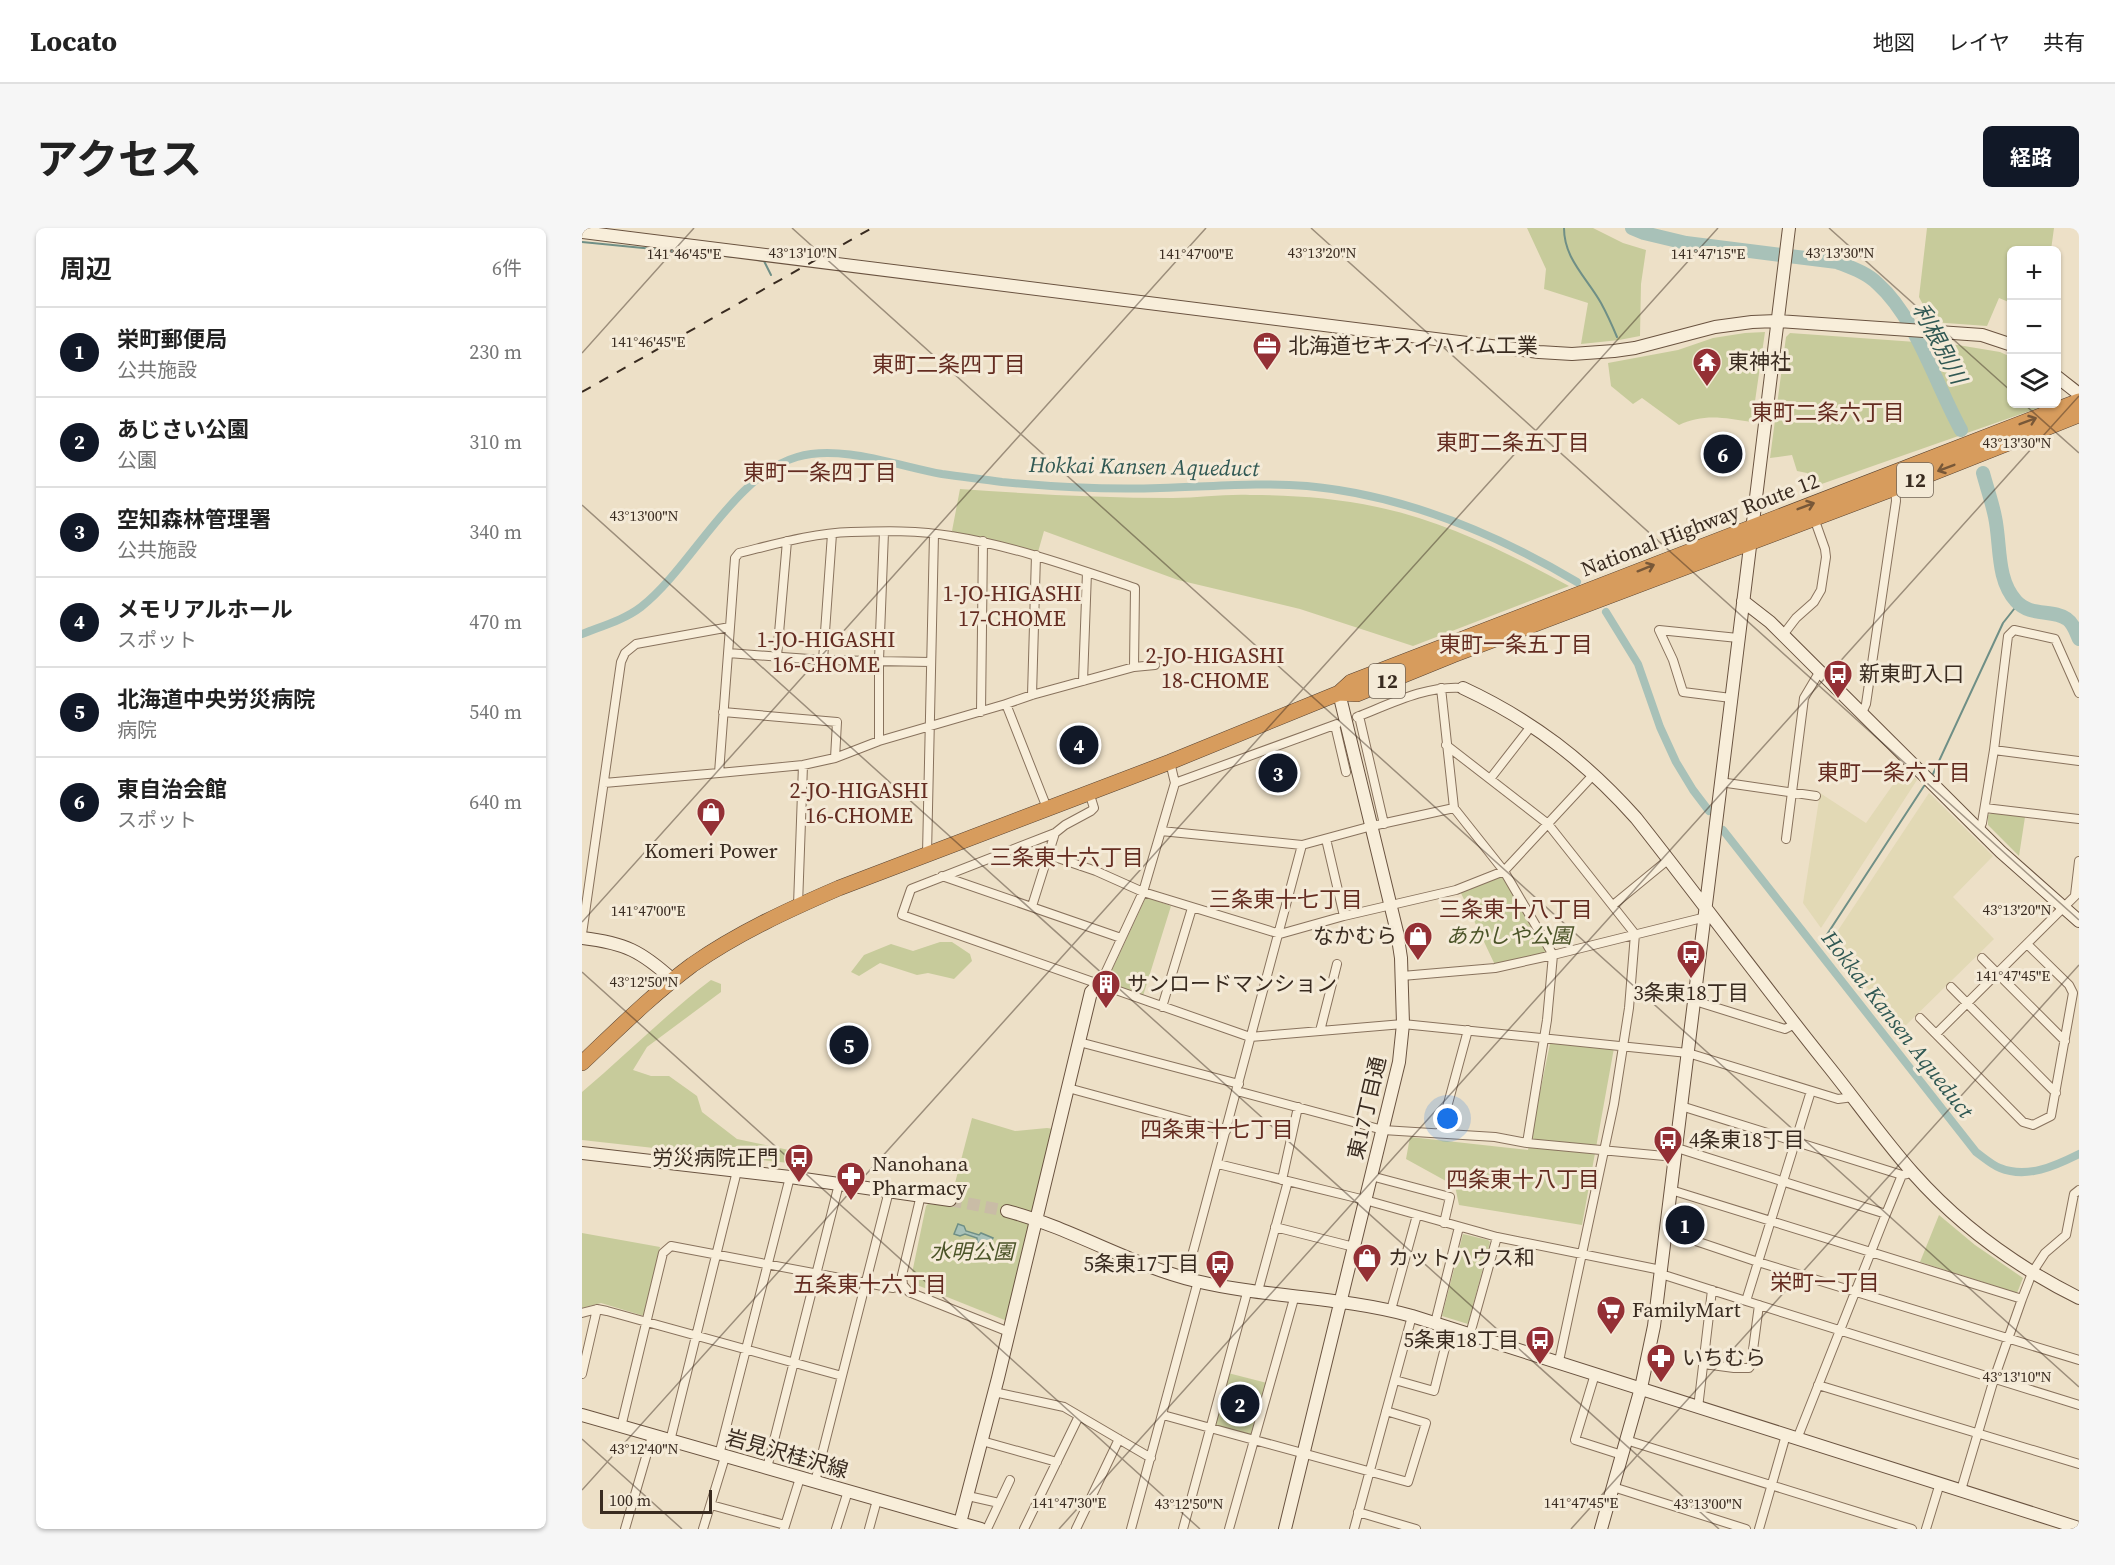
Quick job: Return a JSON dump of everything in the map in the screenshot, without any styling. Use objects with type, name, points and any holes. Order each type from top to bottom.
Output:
[{"type":"highway","name":"National Highway Route 12","points":[[1339,693],[1357,694],[1435,656],[1590,596],[1749,543],[1814,518],[1893,481],[2079,401]]},
{"type":"highway","name":"National Highway Route 12","points":[[582,1063],[673,980],[740,934],[798,905],[1170,762],[1339,693],[1351,682],[1417,657],[1453,655],[1751,526],[1893,481],[2079,416]]},
{"type":"highway","name":"National Highway Route 12","points":[[582,1052],[648,1002]]},
{"type":"street","points":[[1601,1529],[1649,1357],[1707,912],[1720,782],[1751,526],[1790,228]]},
{"type":"street","points":[[582,232],[1539,352],[1572,354],[1614,351],[1635,348],[1735,323],[1777,321],[1982,335],[2007,343]]},
{"type":"street","points":[[2061,380],[2079,394]]},
{"type":"street","points":[[1862,713],[1866,704],[1896,501],[1893,481]]},
{"type":"street","points":[[1783,635],[1796,618],[1814,602],[1821,590],[1826,557],[1814,518]]},
{"type":"street","points":[[879,741],[879,660],[884,532]]},
{"type":"street","points":[[719,773],[735,558],[739,553],[787,541],[832,534],[884,532],[934,534],[983,542],[1036,555],[1135,588],[1134,667]]},
{"type":"street","points":[[823,660],[832,534]]},
{"type":"street","points":[[927,854],[934,534]]},
{"type":"street","points":[[777,656],[787,541]]},
{"type":"street","points":[[981,712],[983,542]]},
{"type":"street","points":[[1032,695],[1036,555]]},
{"type":"street","points":[[1083,681],[1087,572]]},
{"type":"street","points":[[1743,601],[1770,622],[1979,830],[2079,921]]},
{"type":"street","points":[[673,980],[645,956],[632,949],[582,936],[621,662],[625,653],[636,645],[730,627]]},
{"type":"street","points":[[1731,698],[1683,693],[1673,660],[1659,630],[1738,639]]},
{"type":"street","points":[[1979,830],[1985,808],[1994,750],[2007,636],[2014,630],[2055,639],[2079,693]]},
{"type":"street","points":[[728,653],[823,660],[931,662]]},
{"type":"street","points":[[604,783],[803,765],[835,758],[879,741],[1032,695],[1134,667],[1155,665]]},
{"type":"street","points":[[1786,839],[1804,698],[1820,671]]},
{"type":"street","points":[[1441,688],[1454,808],[1504,872],[1553,955],[1544,1038],[1527,1143]]},
{"type":"street","points":[[1378,825],[1358,716],[1441,688],[1462,688],[1493,702],[1532,725],[1594,774],[1636,818],[1853,1097],[1907,1174],[1975,1232],[2032,1273],[2079,1298]]},
{"type":"street","name":"東17丁目通","points":[[1285,1529],[1399,1062],[1403,1024],[1400,950],[1378,825],[1339,693]]},
{"type":"street","points":[[1006,704],[1047,808]]},
{"type":"street","points":[[723,712],[837,722],[835,758]]},
{"type":"street","points":[[1175,783],[1336,724],[1346,772]]},
{"type":"street","points":[[1490,779],[1532,725]]},
{"type":"street","points":[[1446,745],[1548,824],[1635,934],[1629,1008],[1614,1104],[1559,1361]]},
{"type":"street","points":[[1994,750],[2079,761]]},
{"type":"street","points":[[952,1524],[968,1496],[1091,992],[1103,978],[1143,892],[1175,783],[1170,762]]},
{"type":"street","points":[[798,905],[803,765]]},
{"type":"street","points":[[1049,855],[1096,871],[1143,892],[1280,934],[1344,916],[1456,890],[1504,872],[1594,774]]},
{"type":"street","points":[[1720,782],[1816,796]]},
{"type":"street","points":[[1089,792],[1094,808],[1091,811],[1055,833],[911,889],[902,915],[1250,1037],[1403,1024],[1468,1030],[1688,1053],[1838,1099],[1853,1097]]},
{"type":"street","points":[[1161,831],[1302,845],[1454,808]]},
{"type":"street","points":[[1985,808],[2079,819]]},
{"type":"street","points":[[1032,906],[1055,833]]},
{"type":"street","points":[[1326,839],[1344,916]]},
{"type":"street","points":[[1131,1529],[1163,1415],[1226,1131],[1302,845]]},
{"type":"street","points":[[1613,904],[1669,859]]},
{"type":"street","points":[[1936,1034],[2077,894],[2079,861]]},
{"type":"street","points":[[942,876],[1121,938]]},
{"type":"street","points":[[1162,1007],[1192,908]]},
{"type":"street","points":[[1402,976],[1495,968],[1635,934],[1707,912]]},
{"type":"street","points":[[1920,1018],[2022,1122],[2033,1125],[2051,1116],[2073,993],[2069,985],[2027,944]]},
{"type":"street","points":[[1982,958],[2065,1041]]},
{"type":"street","points":[[1320,1031],[1337,964]]},
{"type":"street","points":[[1951,987],[2056,1093]]},
{"type":"street","points":[[1695,1001],[1785,1029],[1796,1024]]},
{"type":"street","points":[[1440,1133],[1468,1030]]},
{"type":"street","points":[[1079,1042],[1383,1130],[1495,1137],[1527,1143],[1604,1151],[1676,1152],[1782,1181],[1886,1214]]},
{"type":"street","points":[[1068,1088],[1226,1131]]},
{"type":"street","points":[[1746,1301],[1811,1091]]},
{"type":"street","points":[[1681,1106],[1907,1174]]},
{"type":"street","points":[[1183,1529],[1210,1428],[1275,1227],[1298,1107]]},
{"type":"street","points":[[582,1153],[839,1184],[950,1200]]},
{"type":"street","points":[[1218,1164],[1365,1200],[1497,1238],[1661,1272],[1839,1331],[2079,1405]]},
{"type":"street","points":[[670,1441],[737,1171]]},
{"type":"street","points":[[1759,1529],[1771,1484],[1791,1437],[1818,1385],[1886,1214],[1907,1174]]},
{"type":"street","points":[[1371,1176],[1450,1197],[1444,1223]]},
{"type":"street","points":[[703,1529],[711,1505],[746,1349],[790,1178]]},
{"type":"street","points":[[767,1468],[839,1184]]},
{"type":"street","points":[[1671,1190],[2022,1299]]},
{"type":"street","points":[[1961,1490],[1994,1379],[2032,1273],[2045,1253],[2066,1235],[2074,1194],[2079,1190]]},
{"type":"street","points":[[815,1482],[889,1191]]},
{"type":"street","points":[[921,1195],[902,1275],[903,1285],[909,1292],[1009,1332]]},
{"type":"street","points":[[1007,1211],[1037,1219],[1147,1266],[1192,1280],[1341,1300],[1412,1316],[2079,1528]]},
{"type":"street","points":[[2070,1214],[2079,1219]]},
{"type":"street","points":[[1391,1310],[1417,1215]]},
{"type":"street","points":[[1275,1227],[1354,1247]]},
{"type":"street","points":[[1435,1323],[1459,1227]]},
{"type":"street","points":[[1666,1231],[1758,1262],[2079,1360]]},
{"type":"street","points":[[1470,1334],[1497,1238]]},
{"type":"street","points":[[621,1427],[645,1322],[663,1253],[667,1248],[671,1246],[717,1254],[893,1288],[903,1285]]},
{"type":"street","points":[[1698,1408],[1712,1290]]},
{"type":"street","points":[[1229,1529],[1295,1295]]},
{"type":"street","points":[[1704,1364],[1749,1368],[1758,1305]]},
{"type":"street","points":[[582,1313],[597,1309],[842,1376]]},
{"type":"street","points":[[582,1374],[597,1309]]},
{"type":"street","points":[[1354,1529],[1412,1316]]},
{"type":"street","points":[[1395,1380],[1434,1391],[1450,1328]]},
{"type":"street","points":[[1595,1374],[1575,1440],[1622,1455]]},
{"type":"street","points":[[1818,1385],[2079,1464]]},
{"type":"street","points":[[994,1392],[1064,1407],[1151,1458]]},
{"type":"street","points":[[1163,1415],[1408,1482],[1426,1423],[1386,1411]]},
{"type":"street","name":"岩見沢桂沢線","points":[[582,1415],[848,1491],[952,1524],[979,1529]]},
{"type":"street","points":[[1024,1529],[1079,1416]]},
{"type":"street","points":[[625,1529],[652,1436]]},
{"type":"street","points":[[1076,1529],[1119,1439]]},
{"type":"street","points":[[1626,1440],[1912,1529]]},
{"type":"street","points":[[982,1441],[1057,1462]]},
{"type":"street","points":[[711,1505],[785,1527],[800,1478]]},
{"type":"street","points":[[979,1529],[999,1503],[1010,1480]]},
{"type":"street","points":[[1926,1529],[1940,1483]]},
{"type":"street","points":[[1613,1487],[1746,1529]]},
{"type":"street","points":[[836,1529],[848,1491]]},
{"type":"street","points":[[968,1496],[999,1503]]},
{"type":"street","points":[[869,1529],[877,1500]]},
{"type":"street","points":[[1358,1512],[1416,1529]]},
{"type":"shaded area","points":[[1904,769],[1917,780],[1821,928],[1803,903],[1820,793],[1866,823]]},
{"type":"shaded area","points":[[1929,793],[1993,856],[1953,897],[1994,939],[1901,1030],[1833,945],[1833,938]]},
{"type":"green space","points":[[1527,228],[1593,228],[1623,243],[1646,250],[1641,284],[1640,336],[1581,344],[1588,303],[1544,289],[1546,269]]},
{"type":"green space","points":[[1927,228],[2054,228],[2052,246],[2007,246],[2007,301],[1999,298],[1987,326],[1932,322],[1919,297]]},
{"type":"green space","points":[[1765,332],[1752,422],[1706,418],[1679,425],[1642,398],[1633,404],[1611,386],[1608,363],[1678,350],[1713,338]]},
{"type":"green space","points":[[1790,333],[1958,345],[2000,352],[2007,355],[2007,408],[2039,408],[1813,487],[1807,473],[1797,471],[1792,455],[1770,458],[1786,337]]},
{"type":"green space","points":[[960,489],[1120,497],[1282,496],[1345,501],[1402,513],[1452,529],[1569,586],[1413,646],[1300,609],[1178,580],[1044,531],[1038,552],[953,533]]},
{"type":"green space","points":[[1992,813],[2025,817],[2019,856],[1988,825],[1988,815]]},
{"type":"green space","name":"あかしや公園","points":[[1503,875],[1548,953],[1495,965],[1460,891]]},
{"type":"green space","points":[[1146,897],[1171,906],[1143,996],[1106,983]]},
{"type":"green space","points":[[940,942],[952,942],[970,954],[972,961],[954,979],[928,973],[917,975],[880,963],[859,976],[851,972],[864,955],[891,944],[913,951]]},
{"type":"green space","points":[[711,980],[721,984],[721,992],[647,1047],[633,1070],[651,1076],[669,1076],[697,1096],[702,1112],[737,1139],[803,1153],[809,1163],[806,1165],[582,1140],[582,1092]]},
{"type":"green space","points":[[1551,1039],[1614,1048],[1582,1225],[1459,1205],[1455,1186],[1406,1159],[1410,1137],[1528,1150]]},
{"type":"green space","name":"水明公園","points":[[972,1118],[1015,1131],[1054,1129],[1007,1321],[917,1285],[911,1278],[926,1206],[928,1204],[949,1206]]},
{"type":"green space","points":[[1939,1215],[1975,1245],[2023,1278],[2017,1293],[1920,1262]]},
{"type":"green space","points":[[582,1233],[660,1247],[644,1316],[601,1303],[582,1308]]},
{"type":"green space","points":[[1463,1234],[1490,1242],[1468,1324],[1442,1316]]},
{"type":"green space","points":[[1228,1373],[1267,1383],[1252,1436],[1214,1426]]},
{"type":"water","points":[[958,1224],[964,1226],[966,1231],[979,1235],[981,1233],[993,1238],[989,1246],[977,1242],[977,1238],[965,1234],[960,1236],[954,1234]]},
{"type":"waterway","points":[[1564,228],[1572,259],[1601,303],[1617,337]]},
{"type":"waterway","name":"利根別川","points":[[1632,228],[1686,243],[1837,262],[1869,277],[1891,298],[1914,333],[1961,430]]},
{"type":"waterway","points":[[582,242],[735,257]]},
{"type":"waterway","points":[[758,260],[764,261],[771,275]]},
{"type":"waterway","name":"Hokkai Kansen Aqueduct","points":[[582,634],[620,619],[641,607],[660,590],[714,524],[753,482],[774,467],[797,457],[832,453],[869,458],[942,474],[1002,482],[1081,488],[1120,489],[1270,484],[1343,491],[1413,507],[1481,532],[1577,582]]},
{"type":"waterway","name":"利根別川","points":[[1983,473],[1995,517],[2002,572],[2010,592],[2016,601],[2028,609],[2055,614],[2067,619],[2073,625],[2079,639]]},
{"type":"waterway","points":[[1933,774],[2003,623],[2018,604]]},
{"type":"waterway","name":"Hokkai Kansen Aqueduct","points":[[1606,612],[1638,664],[1660,727],[1676,762],[1709,811]]},
{"type":"waterway","points":[[1826,936],[1924,786]]},
{"type":"waterway","name":"Hokkai Kansen Aqueduct","points":[[1723,830],[1976,1152],[1997,1167],[2020,1172],[2051,1167],[2079,1154]]},
{"type":"tunnel","points":[[950,1200],[1007,1211]]},
{"type":"railway","points":[[582,392],[872,228]]},
{"type":"place","name":"北海道セキスイハイム工業","points":[[1267,372]]},
{"type":"place","name":"東神社","points":[[1707,388]]},
{"type":"place","name":"東自治会館","points":[[1723,454]]},
{"type":"place","name":"新東町入口","points":[[1838,700]]},
{"type":"place","name":"メモリアルホール","points":[[1079,745]]},
{"type":"place","name":"空知森林管理署","points":[[1278,773]]},
{"type":"place","name":"Komeri Power","points":[[711,838]]},
{"type":"place","name":"なかむら","points":[[1418,962]]},
{"type":"place","name":"3条東18丁目","points":[[1691,980]]},
{"type":"place","name":"サンロードマンション","points":[[1106,1010]]},
{"type":"place","name":"北海道中央労災病院","points":[[849,1045]]},
{"type":"place","name":"4条東18丁目","points":[[1668,1166]]},
{"type":"place","name":"労災病院正門","points":[[799,1184]]},
{"type":"place","name":"Nanohana Pharmacy","points":[[851,1202]]},
{"type":"place","name":"栄町郵便局","points":[[1685,1225]]},
{"type":"place","name":"カットハウス和","points":[[1367,1284]]},
{"type":"place","name":"5条東17丁目","points":[[1220,1290]]},
{"type":"place","name":"FamilyMart","points":[[1611,1336]]},
{"type":"place","name":"5条東18丁目","points":[[1540,1366]]},
{"type":"place","name":"いちむら","points":[[1661,1384]]},
{"type":"place","name":"あじさい公園","points":[[1240,1404]]},
{"type":"district","name":"東町二条四丁目","points":[[949,364]]},
{"type":"district","name":"東町二条六丁目","points":[[1828,412]]},
{"type":"district","name":"東町二条五丁目","points":[[1513,442]]},
{"type":"district","name":"東町一条四丁目","points":[[820,472]]},
{"type":"district","name":"1-JO-HIGASHI 17-CHOME","points":[[1012,606]]},
{"type":"district","name":"東町一条五丁目","points":[[1516,644]]},
{"type":"district","name":"1-JO-HIGASHI 16-CHOME","points":[[826,652]]},
{"type":"district","name":"2-JO-HIGASHI 18-CHOME","points":[[1215,668]]},
{"type":"district","name":"東町一条六丁目","points":[[1894,772]]},
{"type":"district","name":"2-JO-HIGASHI 16-CHOME","points":[[859,802]]},
{"type":"district","name":"三条東十六丁目","points":[[1067,857]]},
{"type":"district","name":"三条東十七丁目","points":[[1286,899]]},
{"type":"district","name":"三条東十八丁目","points":[[1516,909]]},
{"type":"district","name":"四条東十七丁目","points":[[1217,1129]]},
{"type":"district","name":"四条東十八丁目","points":[[1523,1179]]},
{"type":"district","name":"栄町一丁目","points":[[1825,1282]]},
{"type":"district","name":"五条東十六丁目","points":[[870,1284]]}]
